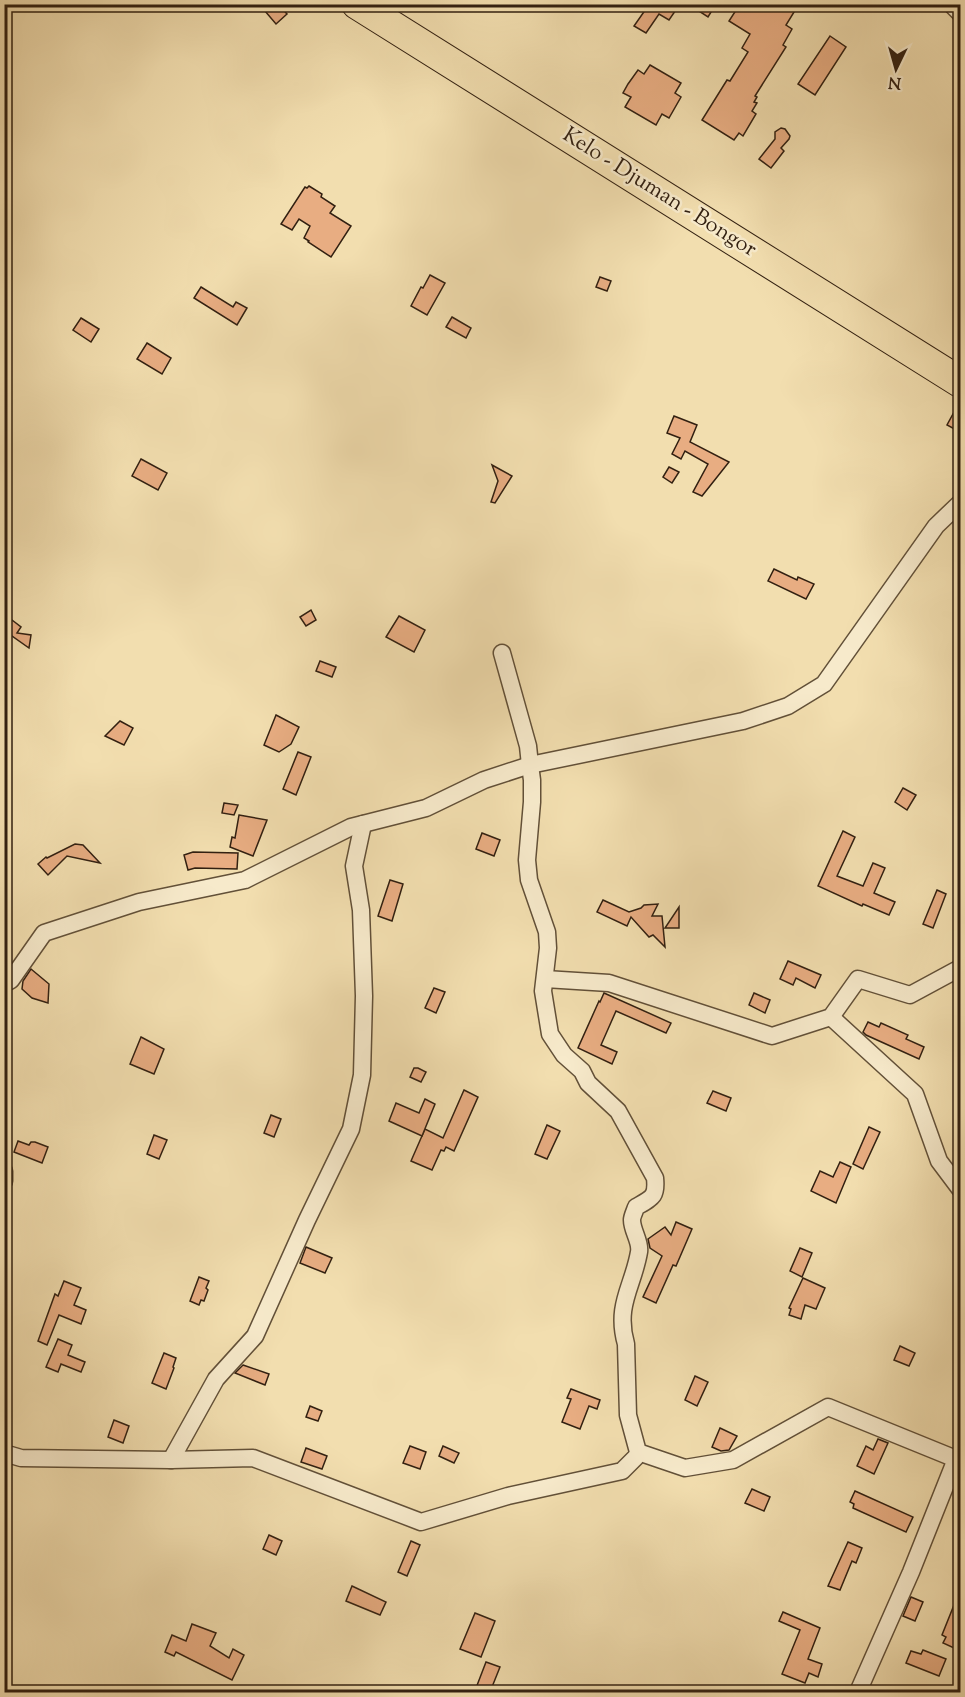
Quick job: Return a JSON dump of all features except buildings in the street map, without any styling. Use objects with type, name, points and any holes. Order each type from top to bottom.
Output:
[{"type":"highway","name":"Kelo - Djuman - Bongor","points":[[357,4],[960,382]]},
{"type":"street","points":[[951,4],[960,13]]},
{"type":"street","points":[[4,984],[10,980],[44,933],[139,902],[245,879],[351,827],[426,808],[484,780],[530,765],[743,721],[788,706],[824,684],[936,526],[960,503]]},
{"type":"street","points":[[502,652],[528,746],[532,802],[527,860],[529,880],[547,932],[548,948],[543,991],[550,1034],[564,1055],[582,1071],[588,1083],[618,1111],[655,1178],[656,1190],[652,1198],[636,1207],[632,1221],[640,1250],[622,1315],[626,1344],[628,1415],[638,1452],[685,1468],[733,1460],[828,1407],[959,1458],[858,1692]]},
{"type":"street","points":[[171,1460],[216,1379],[255,1336],[351,1129],[362,1075],[364,996],[361,910],[354,866],[363,824]]},
{"type":"street","points":[[545,979],[609,983],[772,1036],[831,1017],[858,979],[910,995],[960,968]]},
{"type":"street","points":[[831,1017],[915,1094],[939,1161],[960,1189]]},
{"type":"street","points":[[4,1171],[4,1181]]},
{"type":"street","points":[[4,1453],[21,1458],[171,1460],[253,1458],[421,1522],[508,1496],[622,1471],[636,1457]]}]
